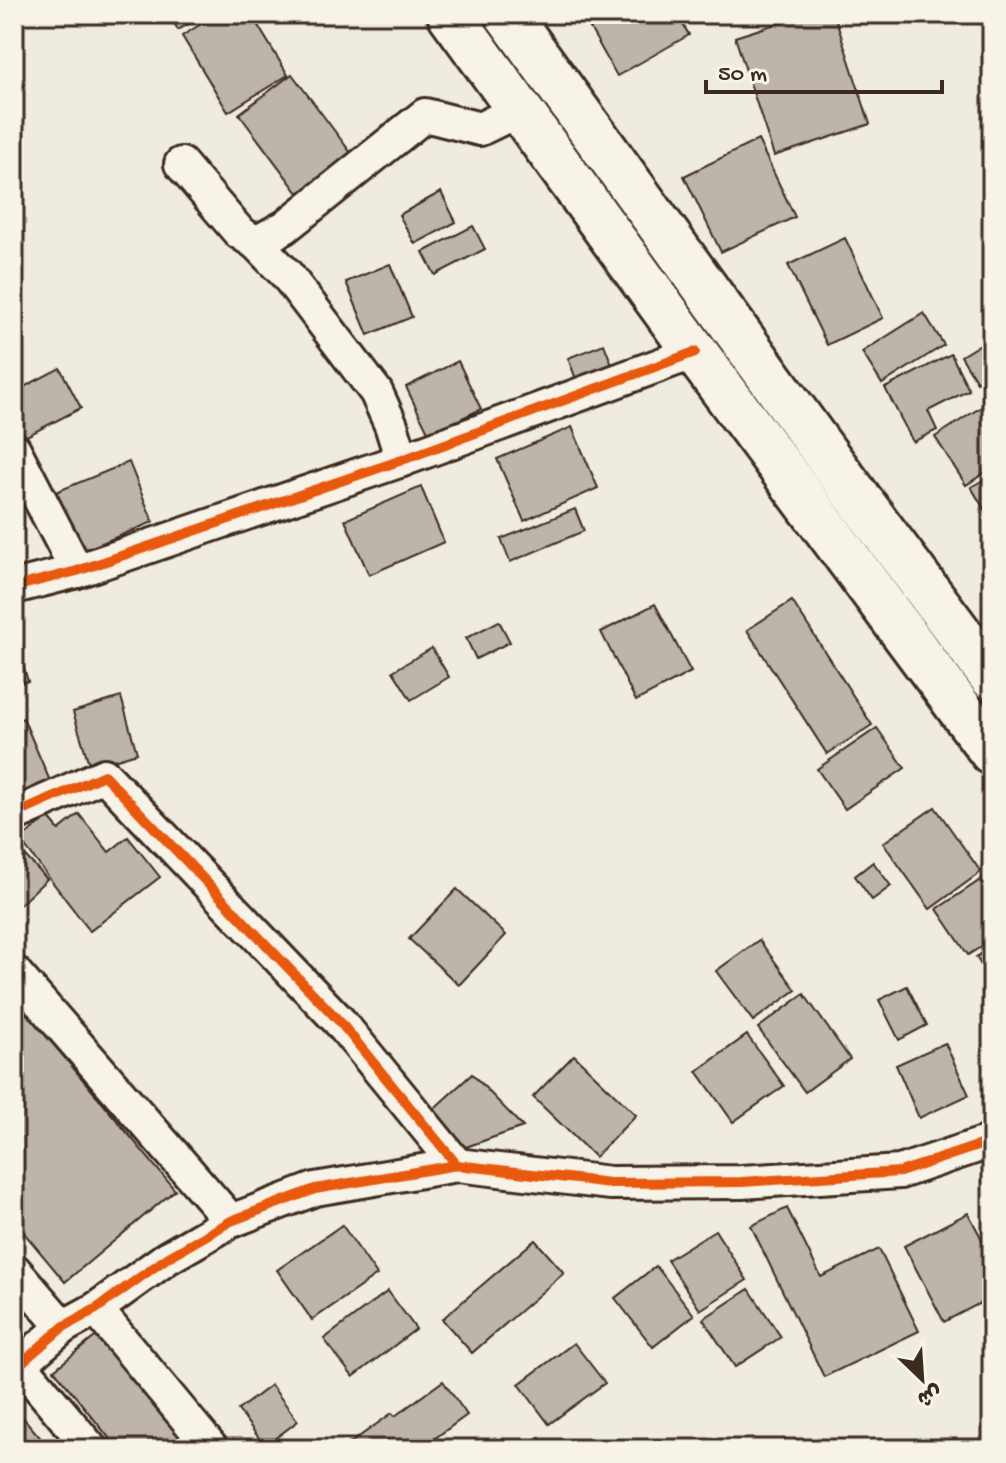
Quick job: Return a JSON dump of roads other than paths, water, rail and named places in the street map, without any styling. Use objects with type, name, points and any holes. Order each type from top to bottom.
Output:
[{"type":"highway","points":[[450,14],[695,352],[992,752]]},
{"type":"highway","points":[[507,14],[832,463],[992,677]]},
{"type":"street","points":[[256,243],[285,227],[425,115],[480,129],[519,110]]},
{"type":"street","points":[[181,164],[239,232],[256,243],[287,275],[376,392],[402,460]]},
{"type":"street","points":[[14,587],[77,571],[402,460],[695,352]]},
{"type":"street","points":[[14,449],[77,571]]},
{"type":"street","points":[[14,815],[104,775],[340,1022],[457,1165]]},
{"type":"street","points":[[14,972],[231,1221]]},
{"type":"street","points":[[91,1449],[17,1365],[63,1327],[96,1309],[167,1258],[231,1221],[315,1189],[457,1165],[610,1183],[741,1182],[900,1172],[992,1141]]},
{"type":"street","points":[[14,1270],[63,1327]]},
{"type":"street","points":[[96,1309],[212,1449]]}]
